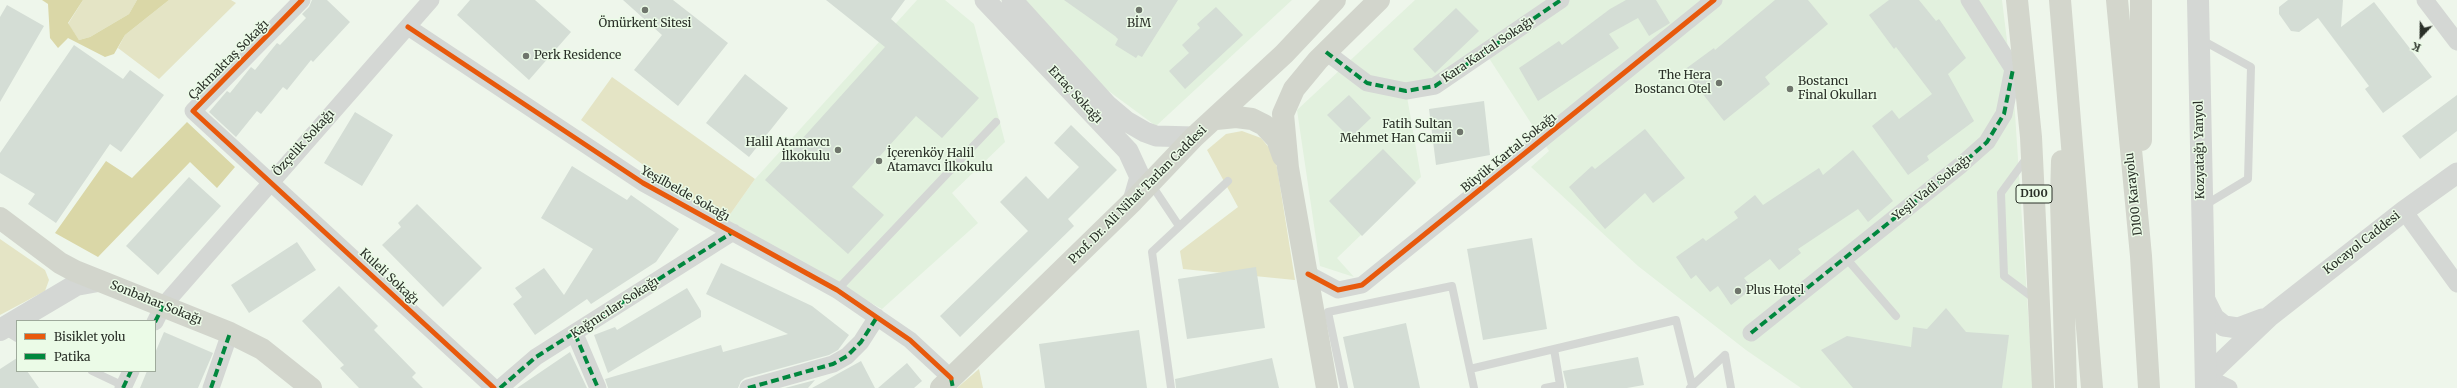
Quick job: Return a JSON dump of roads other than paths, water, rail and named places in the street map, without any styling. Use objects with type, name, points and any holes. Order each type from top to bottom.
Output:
[{"type":"highway","name":"D100","points":[[2017,0],[2018,68],[2032,151],[2043,388]]},
{"type":"highway","points":[[2060,0],[2066,56],[2092,388]]},
{"type":"highway","name":"D100 Karayolu","points":[[2117,0],[2140,256],[2149,388]]},
{"type":"highway","points":[[2140,256],[2141,0]]},
{"type":"highway","points":[[2066,56],[2061,199],[2066,388]]},
{"type":"main road","name":"Prof. Dr. Ali Nihat Tarlan Caddesi","points":[[946,383],[1133,201],[1194,137],[1216,119],[1284,54],[1335,0]]},
{"type":"main road","points":[[1327,388],[1288,168],[1283,114],[1294,88],[1326,52],[1379,0]]},
{"type":"main road","name":"Kozyatağı Yanyol","points":[[2198,0],[2201,207],[2205,300],[2206,382]]},
{"type":"main road","points":[[1216,119],[1236,117],[1252,120],[1264,125],[1277,139],[1288,168]]},
{"type":"main road","name":"Sonbahar Sokağı","points":[[0,218],[60,263],[98,280],[159,314],[230,333],[262,349],[311,388]]},
{"type":"main road","points":[[24,320],[76,285],[98,280]]},
{"type":"main road","points":[[6,332],[16,325]]},
{"type":"street","name":"Çakmaktaş Sokağı","points":[[270,182],[192,111],[302,0]]},
{"type":"street","name":"Özçelik Sokağı","points":[[159,314],[270,182],[431,0]]},
{"type":"street","name":"Ertaç Sokağı","points":[[985,0],[1128,151],[1140,177],[1133,201]]},
{"type":"street","name":"Ertaç Sokağı","points":[[1012,0],[1107,105],[1126,121],[1145,132],[1156,136],[1194,137]]},
{"type":"street","name":"Kara Kartal Sokağı","points":[[1326,52],[1367,83],[1406,91],[1435,86],[1561,0]]},
{"type":"street","name":"Büyük Kartal Sokağı","points":[[1308,274],[1338,290],[1362,285],[1714,0]]},
{"type":"street","points":[[1969,0],[2018,68]]},
{"type":"street","points":[[2424,0],[2457,42]]},
{"type":"street","name":"Yeşilbelde Sokağı","points":[[408,27],[643,183],[837,290],[878,317],[910,340],[946,383]]},
{"type":"street","name":"Yeşil Vadi Sokağı","points":[[1751,333],[1962,166],[1987,142],[2004,114],[2018,68]]},
{"type":"street","name":"Kocayol Caddesi","points":[[2206,382],[2270,316],[2404,210],[2457,173]]},
{"type":"street","name":"Kuleli Sokağı","points":[[270,182],[494,388]]},
{"type":"street","points":[[2404,210],[2457,284]]},
{"type":"street","name":"Kağnıcılar Sokağı","points":[[500,388],[536,357],[575,334],[733,232]]},
{"type":"street","name":"Kocayol Caddesi","points":[[2205,300],[2214,318],[2224,326],[2238,328],[2270,316]]},
{"type":"street","points":[[748,388],[765,386],[833,364],[847,356],[861,342],[878,317]]},
{"type":"street","points":[[211,388],[230,333]]},
{"type":"street","points":[[575,334],[598,388]]},
{"type":"street","points":[[2206,382],[2229,388]]},
{"type":"lane","points":[[2198,37],[2251,67],[2248,179],[2201,207]]},
{"type":"lane","points":[[837,290],[996,122]]},
{"type":"lane","points":[[2032,151],[2001,193],[2004,276],[2039,302]]},
{"type":"lane","points":[[1171,388],[1152,252],[1228,181]]},
{"type":"lane","points":[[1150,184],[1179,226]]},
{"type":"lane","points":[[1846,258],[1896,316]]},
{"type":"lane","points":[[1344,388],[1328,312],[1452,286],[1474,388]]},
{"type":"lane","points":[[1470,369],[1676,320],[1691,386],[1725,355],[1731,388]]},
{"type":"lane","points":[[1545,388],[1560,386],[1554,349]]},
{"type":"lane","points":[[95,372],[126,382]]},
{"type":"place","name":"Ömürkent Sitesi","points":[[645,10]]},
{"type":"place","name":"BİM","points":[[1139,10]]},
{"type":"place","name":"Perk Residence","points":[[526,56]]},
{"type":"place","name":"The Hera Bostancı Otel","points":[[1719,83]]},
{"type":"place","name":"Bostancı Final Okulları","points":[[1790,89]]},
{"type":"place","name":"Fatih Sultan Mehmet Han Camii","points":[[1460,132]]},
{"type":"place","name":"Halil Atamavcı İlkokulu","points":[[838,150]]},
{"type":"place","name":"İçerenköy Halil Atamavcı İlkokulu","points":[[879,161]]},
{"type":"place","name":"Plus Hotel","points":[[1738,291]]}]
